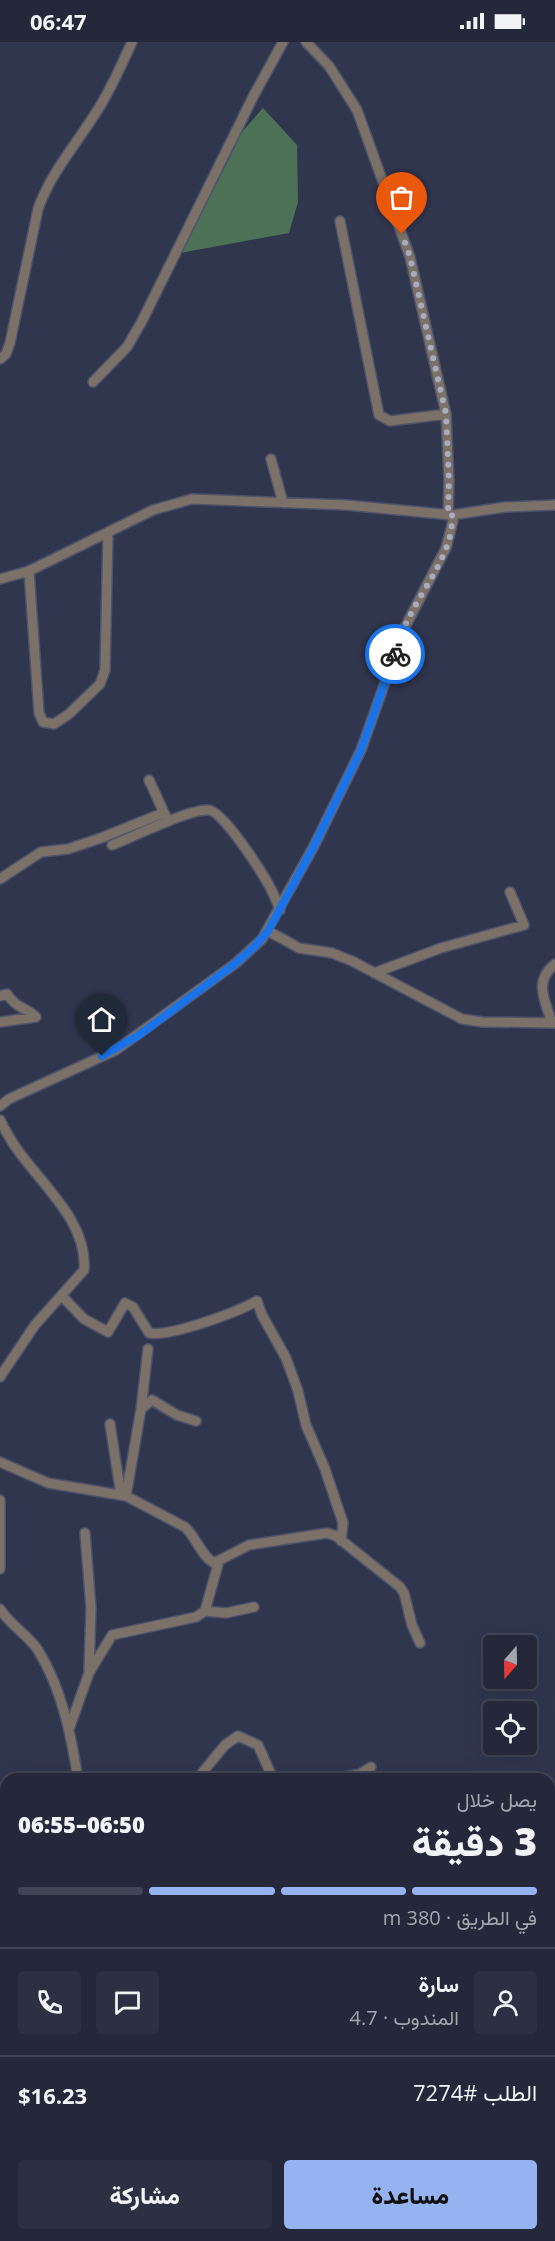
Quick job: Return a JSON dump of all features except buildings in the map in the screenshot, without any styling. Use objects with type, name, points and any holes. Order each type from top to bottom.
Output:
[{"type":"street","points":[[0,359],[6,354],[10,343],[38,209],[43,195],[51,179],[103,102],[132,42]]},
{"type":"street","points":[[93,382],[127,347],[142,321],[254,95],[283,42]]},
{"type":"street","points":[[0,1106],[9,1099],[116,1050],[139,1035],[236,963],[268,931],[361,750],[404,629],[446,548],[453,522],[450,515],[446,414],[410,257],[357,110],[329,66],[306,42]]},
{"type":"street","points":[[340,221],[379,415],[390,420],[446,414]]},
{"type":"street","points":[[271,459],[283,502]]},
{"type":"street","points":[[0,579],[29,571],[153,510],[192,499],[346,505],[450,515],[505,507],[555,505]]},
{"type":"street","points":[[29,571],[39,713],[43,722],[54,724],[69,714],[100,684],[105,670],[108,533]]},
{"type":"street","points":[[149,780],[166,817]]},
{"type":"street","points":[[0,879],[41,852],[68,849],[166,817],[206,809],[218,814],[236,835],[271,888],[280,910]]},
{"type":"street","points":[[112,845],[166,817]]},
{"type":"street","points":[[374,973],[441,948],[524,925],[510,892]]},
{"type":"street","points":[[268,931],[299,948],[332,953],[462,1019],[483,1022],[553,1023],[542,982],[546,972],[555,964]]},
{"type":"street","points":[[0,996],[7,994],[14,1005],[29,1010],[36,1017],[0,1022]]},
{"type":"street","points":[[0,1120],[16,1148],[75,1226],[81,1242],[84,1270],[35,1325],[0,1377]]},
{"type":"street","points":[[62,1296],[84,1319],[108,1332],[125,1303],[133,1307],[149,1333],[153,1334],[179,1330],[242,1309],[257,1301],[262,1315],[286,1358],[298,1391],[306,1425],[325,1468],[343,1523],[341,1541]]},
{"type":"street","points":[[124,1496],[141,1408],[148,1349]]},
{"type":"street","points":[[141,1408],[152,1400],[177,1415],[196,1421]]},
{"type":"street","points":[[110,1424],[124,1496]]},
{"type":"street","points":[[0,1462],[48,1483],[124,1496],[185,1527],[210,1561],[216,1563],[249,1545],[327,1533],[336,1536],[395,1582],[404,1593],[412,1625],[420,1643]]},
{"type":"street","points":[[0,1500],[0,1568]]},
{"type":"street","points":[[85,1533],[90,1600],[89,1672]]},
{"type":"street","points":[[205,1611],[219,1561]]},
{"type":"street","points":[[69,1729],[89,1672],[112,1635],[196,1617],[205,1611],[226,1613],[254,1607]]},
{"type":"street","points":[[0,1609],[37,1649],[57,1688],[69,1729],[77,1773]]},
{"type":"street","points":[[202,1773],[225,1745],[238,1736],[258,1745],[270,1773]]},
{"type":"street","points":[[361,1773],[370,1767]]},
{"type":"green space","points":[[263,108],[297,145],[298,202],[289,233],[180,253],[230,157],[228,148]]},
{"type":"way so far","points":[[395,654],[411,613],[446,548],[453,522],[452,515],[448,514],[446,414],[410,257],[402,234]]},
{"type":"route","points":[[102,1056],[139,1035],[236,963],[268,931],[314,846],[361,750],[395,654]]}]
